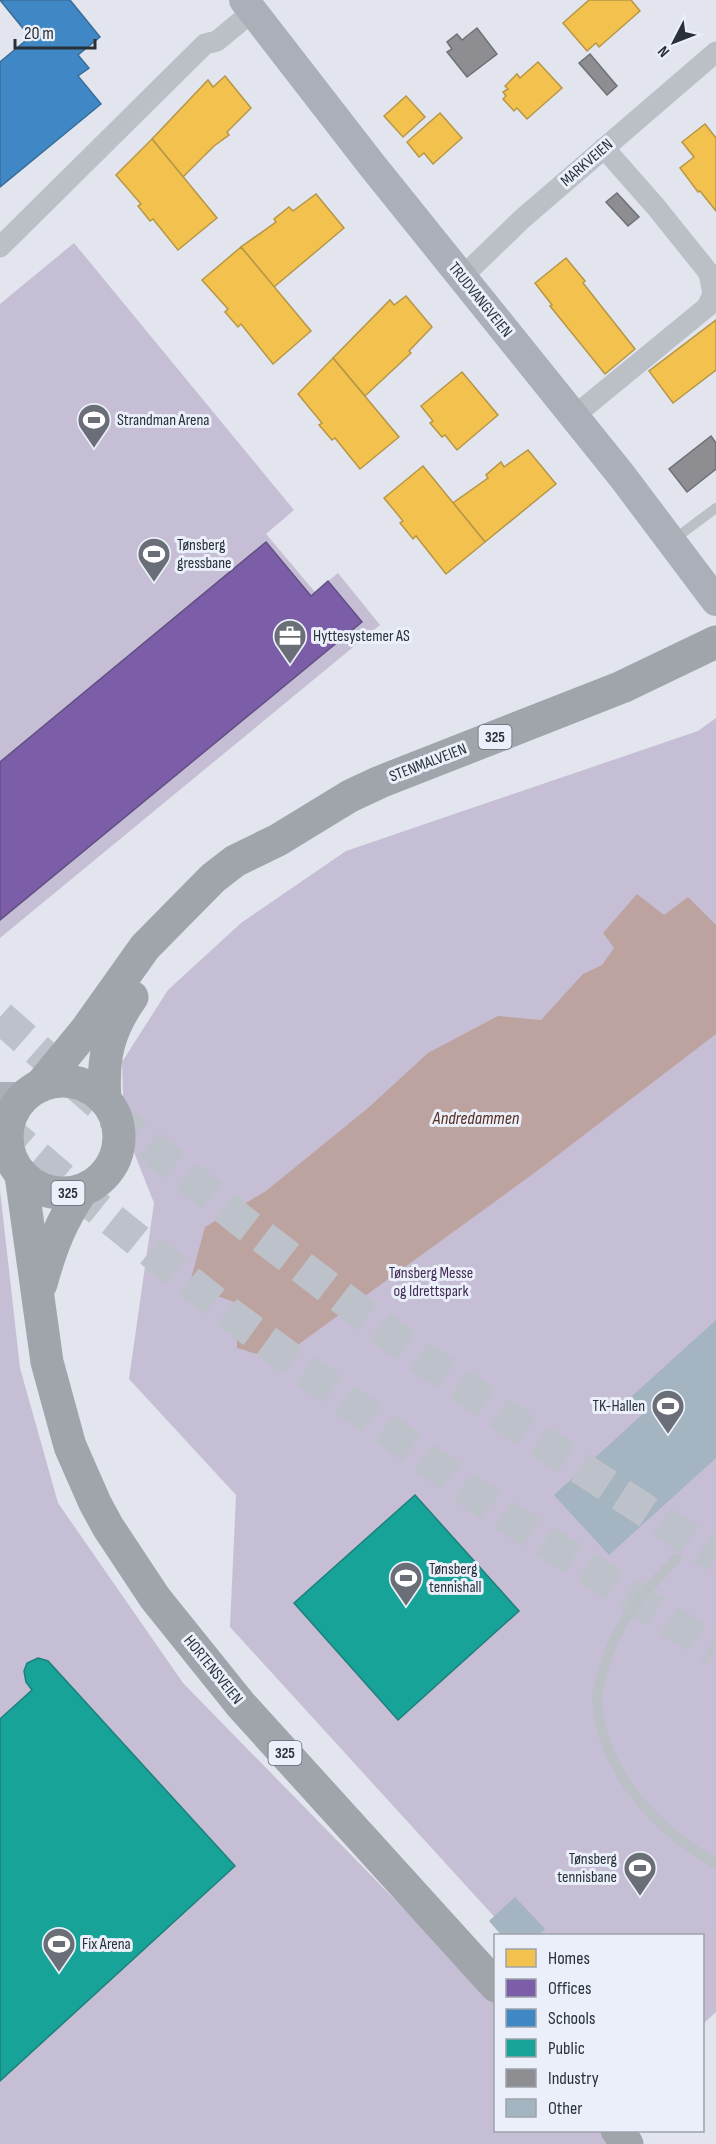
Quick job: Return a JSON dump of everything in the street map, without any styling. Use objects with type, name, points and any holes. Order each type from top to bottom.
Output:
[{"type":"main road","name":"TRUDVANGVEIEN","points":[[248,6],[371,164],[574,416],[716,601]]},
{"type":"main road","name":"STENMALVEIEN","points":[[10,1156],[8,1127],[21,1093],[86,1030],[145,947],[197,892],[235,861],[278,840],[350,796],[380,782],[622,687],[716,642]]},
{"type":"main road","name":"STENMALVEIEN","points":[[82,1190],[98,1181],[110,1168],[117,1151],[119,1133],[115,1115],[105,1100],[103,1076],[112,1029],[146,977],[188,927],[278,840]]},
{"type":"main road","points":[[21,1093],[57,1081],[75,1082],[91,1089],[105,1100]]},
{"type":"main road","name":"325","points":[[10,1156],[34,1185],[49,1192],[66,1193],[82,1190]]},
{"type":"main road","name":"HORTENSVEIEN","points":[[10,1156],[39,1294],[47,1362],[70,1446],[95,1503],[141,1578],[241,1705],[494,1985]]},
{"type":"main road","name":"HORTENSVEIEN","points":[[39,1294],[49,1255],[59,1229],[82,1190]]},
{"type":"street","points":[[0,247],[205,44],[218,41],[248,6]]},
{"type":"street","name":"MARKVEIEN","points":[[462,277],[522,219],[716,52]]},
{"type":"street","points":[[574,416],[707,307],[713,294],[709,273],[663,215],[604,148]]},
{"type":"lane","points":[[671,541],[716,508]]},
{"type":"lane","points":[[677,1558],[650,1584],[627,1614],[608,1652],[597,1695],[605,1739],[630,1789],[644,1808],[682,1843],[716,1864]]},
{"type":"green space","name":"Tønsberg gressbane","points":[[74,243],[294,510],[266,534],[315,592],[338,573],[380,625],[0,938],[0,304]]},
{"type":"green space","name":"Tønsberg Messe og Idrettspark","points":[[716,718],[716,2012],[704,2023],[704,1934],[510,1934],[230,1627],[236,1495],[129,1379],[154,1203],[124,1127],[122,1062],[168,990],[241,923],[346,851],[698,731]]},
{"type":"green space","points":[[0,1190],[20,1368],[58,1503],[183,1683],[494,2001],[494,2132],[609,2132],[620,2144],[0,2144]]},
{"type":"water","name":"Andredammen","points":[[637,894],[664,915],[688,897],[716,925],[716,1034],[537,1171],[277,1360],[237,1348],[237,1303],[189,1286],[205,1227],[266,1191],[368,1108],[428,1053],[498,1016],[541,1020],[583,974],[602,965],[614,948],[603,933]]},
{"type":"building: Homes","points":[[589,0],[631,0],[640,11],[599,47],[596,43],[587,51],[563,23]]},
{"type":"building: Homes","points":[[538,62],[562,88],[527,119],[517,108],[514,111],[503,99],[506,96],[503,92],[508,89],[505,86],[517,74],[520,78]]},
{"type":"building: Homes","points":[[225,76],[251,108],[227,132],[229,135],[214,146],[183,177],[152,139],[208,80],[213,87]]},
{"type":"building: Homes","points":[[406,96],[425,117],[403,137],[384,116]]},
{"type":"building: Homes","points":[[440,113],[462,138],[433,164],[424,153],[419,157],[407,142]]},
{"type":"building: Homes","points":[[705,124],[716,138],[716,211],[680,168],[694,157],[682,142]]},
{"type":"building: Homes","points":[[152,139],[217,218],[178,250],[153,219],[150,221],[138,206],[141,204],[116,175]]},
{"type":"building: Homes","points":[[316,194],[344,228],[274,287],[241,247],[276,222],[274,219],[289,207],[293,211]]},
{"type":"building: Homes","points":[[241,247],[311,331],[273,364],[241,324],[238,327],[225,312],[228,309],[202,280]]},
{"type":"building: Homes","points":[[566,258],[635,349],[605,374],[550,306],[552,305],[535,283]]},
{"type":"building: Homes","points":[[406,296],[432,327],[409,351],[411,353],[365,396],[333,358],[390,300],[394,305]]},
{"type":"building: Homes","points":[[716,320],[716,370],[673,403],[649,371]]},
{"type":"building: Homes","points":[[333,358],[399,437],[360,469],[335,438],[332,440],[319,425],[322,423],[298,394]]},
{"type":"building: Homes","points":[[462,372],[498,415],[457,450],[445,435],[442,437],[430,423],[433,421],[421,406]]},
{"type":"building: Homes","points":[[528,450],[556,484],[485,542],[453,503],[488,478],[486,475],[501,462],[504,467]]},
{"type":"building: Homes","points":[[423,466],[485,542],[446,574],[416,536],[413,539],[400,523],[403,521],[384,498]]},
{"type":"building: Offices","points":[[266,542],[311,596],[328,581],[362,622],[0,920],[0,762]]},
{"type":"building: Schools","points":[[0,0],[70,0],[100,37],[78,55],[89,68],[78,76],[101,104],[0,187],[0,62],[30,37]]},
{"type":"building: Public","name":"Tønsberg tennishall","points":[[415,1495],[519,1611],[398,1720],[294,1603]]},
{"type":"building: Public","name":"Fix Arena","points":[[38,1658],[48,1661],[235,1866],[0,2081],[0,1719],[32,1690],[26,1682],[24,1671],[27,1663]]},
{"type":"building: Industry","points":[[477,28],[497,54],[467,77],[447,52],[452,49],[447,42],[457,34],[462,40]]},
{"type":"building: Industry","points":[[590,54],[617,86],[607,95],[579,63]]},
{"type":"building: Industry","points":[[617,193],[639,217],[628,226],[606,202]]},
{"type":"building: Industry","points":[[711,436],[716,443],[716,469],[687,492],[669,469]]},
{"type":"building: Other","name":"TK-Hallen","points":[[716,1320],[716,1458],[609,1555],[554,1495],[645,1412],[631,1397]]},
{"type":"building: Other","points":[[515,1897],[545,1929],[540,1934],[500,1934],[489,1921]]},
{"type":"tunnel","points":[[0,1017],[113,1116],[243,1222],[392,1336],[540,1441],[716,1557]]},
{"type":"tunnel","points":[[0,1125],[80,1194],[228,1313],[496,1510],[716,1650]]},
{"type":"place","name":"Strandman Arena","points":[[94,449]]},
{"type":"place","name":"Tønsberg gressbane","points":[[154,583]]},
{"type":"place","name":"Hyttesystemer AS","points":[[290,665]]},
{"type":"place","name":"TK-Hallen","points":[[668,1435]]},
{"type":"place","name":"Tønsberg tennishall","points":[[406,1607]]},
{"type":"place","name":"Tønsberg tennisbane","points":[[640,1897]]},
{"type":"place","name":"Fix Arena","points":[[59,1973]]}]
